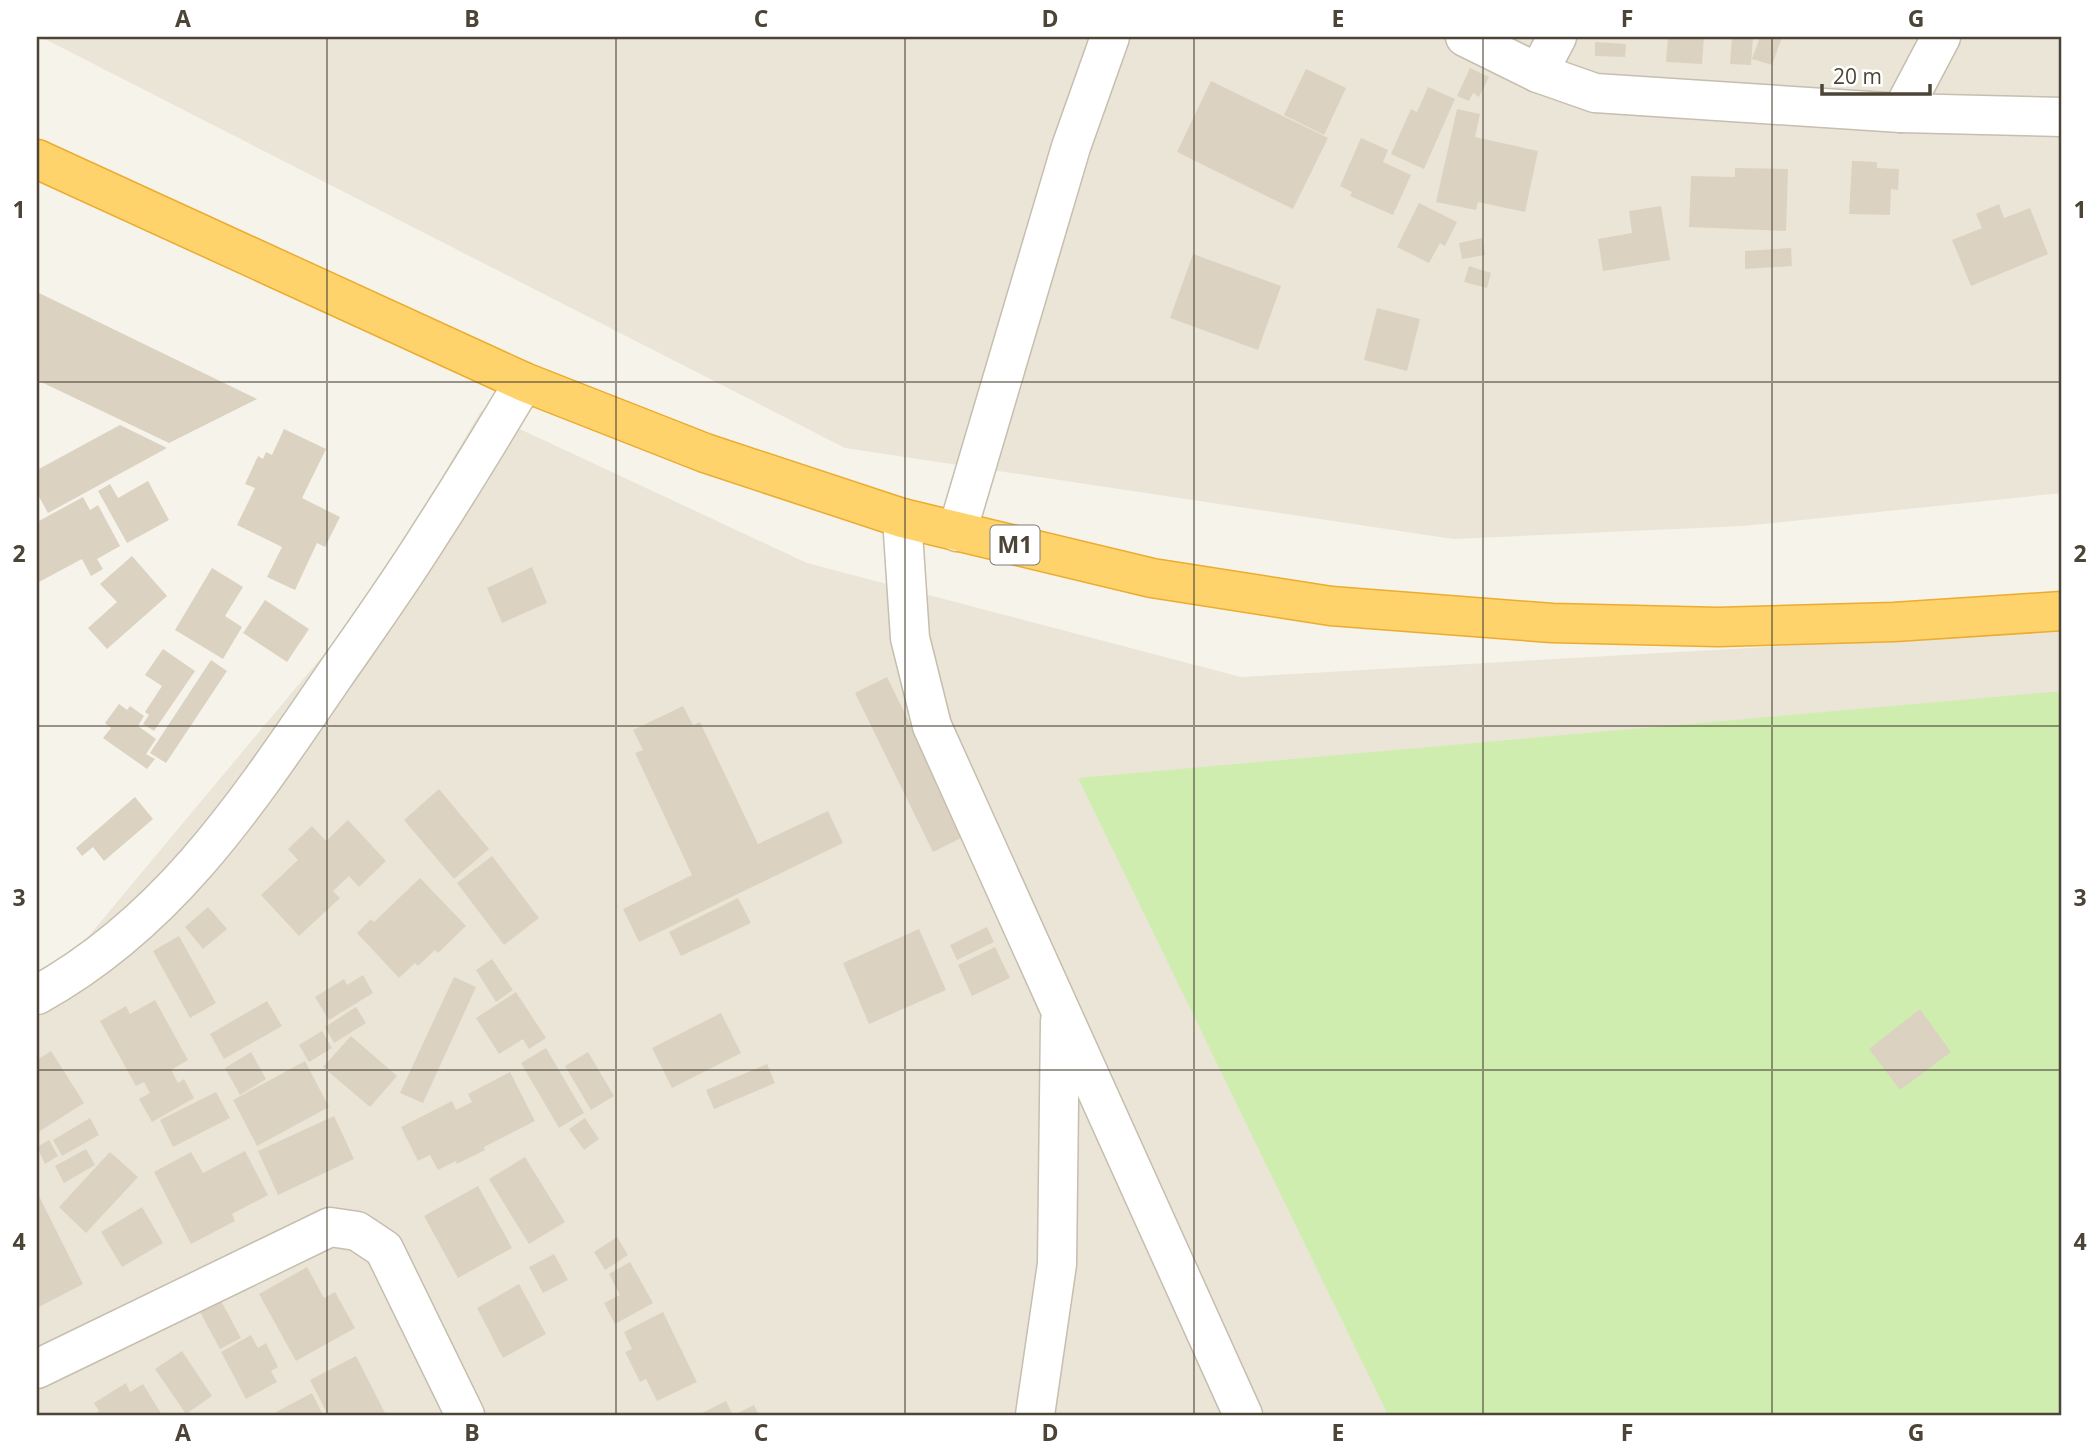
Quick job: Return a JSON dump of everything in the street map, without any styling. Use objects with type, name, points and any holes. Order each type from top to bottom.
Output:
[{"type":"highway","name":"M1","points":[[37,159],[524,382],[705,453],[902,517],[1153,578],[1331,606],[1552,623],[1772,625],[1894,622],[2062,611]]},
{"type":"street","points":[[957,532],[1071,148],[1110,37]]},
{"type":"street","points":[[1465,37],[1538,73],[1595,93],[1901,113],[2062,117]]},
{"type":"street","points":[[1538,73],[1557,37]]},
{"type":"street","points":[[1901,113],[1941,37]]},
{"type":"street","points":[[37,995],[61,982],[127,935],[178,885],[236,815],[428,538],[524,382]]},
{"type":"street","points":[[902,517],[910,638],[932,726],[1243,1415]]},
{"type":"street","points":[[1035,1415],[1057,1264],[1060,1009]]},
{"type":"street","points":[[37,1369],[330,1227],[357,1231],[384,1249],[465,1415]]},
{"type":"shaded area","points":[[41,37],[2062,37],[2062,493],[1743,526],[1453,539],[845,448]]},
{"type":"shaded area","points":[[481,411],[807,563],[1241,677],[2062,630],[2062,1415],[37,1415],[37,998],[370,599]]},
{"type":"green space","points":[[2062,691],[2062,1415],[1388,1415],[1078,778]]},
{"type":"building","points":[[1668,37],[1704,37],[1702,64],[1666,62]]},
{"type":"building","points":[[1732,37],[1753,37],[1751,65],[1730,64]]},
{"type":"building","points":[[1760,37],[1782,37],[1772,65],[1752,59]]},
{"type":"building","points":[[1595,42],[1626,44],[1625,57],[1595,56]]},
{"type":"building","points":[[1470,68],[1489,77],[1479,97],[1473,93],[1469,101],[1457,96]]},
{"type":"building","points":[[1306,69],[1346,88],[1324,135],[1284,115]]},
{"type":"building","points":[[1211,81],[1328,138],[1293,209],[1177,152]]},
{"type":"building","points":[[1428,87],[1455,99],[1424,169],[1391,154],[1411,109],[1417,112]]},
{"type":"building","points":[[1457,109],[1480,114],[1475,137],[1538,151],[1525,212],[1478,202],[1476,210],[1436,202]]},
{"type":"building","points":[[1361,138],[1388,150],[1383,162],[1411,175],[1393,215],[1350,196],[1352,192],[1340,186]]},
{"type":"building","points":[[1852,161],[1877,162],[1877,168],[1899,169],[1898,190],[1891,189],[1890,215],[1849,214]]},
{"type":"building","points":[[1735,168],[1788,169],[1786,231],[1689,227],[1691,176],[1735,177]]},
{"type":"building","points":[[1419,203],[1457,222],[1445,246],[1440,243],[1429,263],[1397,247]]},
{"type":"building","points":[[1999,204],[2004,218],[2030,208],[2048,254],[1971,286],[1952,240],[1982,228],[1976,214]]},
{"type":"building","points":[[1661,206],[1670,260],[1603,271],[1598,239],[1632,233],[1629,211]]},
{"type":"building","points":[[1482,238],[1485,255],[1462,259],[1459,243]]},
{"type":"building","points":[[1791,248],[1792,266],[1745,269],[1745,251]]},
{"type":"building","points":[[1193,254],[1281,286],[1258,350],[1170,318]]},
{"type":"building","points":[[1469,266],[1491,273],[1487,288],[1464,282]]},
{"type":"building","points":[[37,292],[257,399],[169,443],[37,380]]},
{"type":"building","points":[[1377,308],[1420,319],[1407,371],[1364,360]]},
{"type":"building","points":[[120,425],[167,448],[48,513],[37,493],[37,470]]},
{"type":"building","points":[[284,429],[326,449],[302,498],[340,517],[325,547],[317,543],[295,590],[267,577],[282,547],[237,525],[255,488],[245,484],[258,456],[263,459],[266,452],[272,455]]},
{"type":"building","points":[[148,481],[169,520],[127,543],[98,491],[110,484],[118,498]]},
{"type":"building","points":[[83,497],[90,510],[98,505],[120,546],[97,559],[103,569],[91,576],[82,559],[37,583],[37,522]]},
{"type":"building","points":[[132,556],[167,596],[107,649],[88,628],[117,602],[100,584]]},
{"type":"building","points":[[532,567],[547,603],[502,623],[487,588]]},
{"type":"building","points":[[212,568],[243,587],[225,616],[242,627],[223,659],[175,630]]},
{"type":"building","points":[[265,600],[309,629],[287,662],[243,633]]},
{"type":"building","points":[[163,649],[195,671],[154,731],[143,724],[149,715],[145,712],[162,686],[145,675]]},
{"type":"building","points":[[211,660],[227,671],[166,763],[150,753]]},
{"type":"building","points":[[887,677],[965,836],[933,852],[855,693]]},
{"type":"building","points":[[119,704],[127,710],[130,706],[144,716],[138,726],[156,739],[146,754],[155,759],[147,769],[103,738],[111,728],[105,723]]},
{"type":"building","points":[[683,706],[693,725],[700,722],[758,844],[828,811],[843,843],[639,942],[623,909],[692,875],[635,753],[643,750],[633,730]]},
{"type":"building","points":[[439,789],[489,849],[454,879],[404,820]]},
{"type":"building","points":[[135,797],[153,819],[104,861],[93,847],[82,856],[76,848]]},
{"type":"building","points":[[348,820],[386,861],[359,887],[349,876],[333,891],[340,898],[299,936],[261,895],[298,860],[288,849],[312,826],[326,841]]},
{"type":"building","points":[[492,856],[539,918],[504,945],[457,883]]},
{"type":"building","points":[[420,878],[466,926],[438,953],[435,950],[418,966],[415,963],[399,978],[357,933],[371,919],[374,922]]},
{"type":"building","points":[[738,898],[751,923],[681,956],[669,932]]},
{"type":"building","points":[[208,907],[227,929],[203,949],[185,927]]},
{"type":"building","points":[[987,927],[994,942],[957,960],[950,945]]},
{"type":"building","points":[[919,929],[946,990],[869,1024],[843,963]]},
{"type":"building","points":[[179,936],[216,1003],[190,1018],[153,951]]},
{"type":"building","points":[[995,947],[1010,978],[972,996],[958,965]]},
{"type":"building","points":[[492,959],[513,990],[496,1002],[476,970]]},
{"type":"building","points":[[363,975],[373,993],[329,1020],[315,997],[344,979],[347,985]]},
{"type":"building","points":[[454,977],[476,987],[423,1103],[400,1093]]},
{"type":"building","points":[[516,992],[546,1038],[529,1049],[523,1039],[499,1054],[476,1018]]},
{"type":"building","points":[[155,1000],[188,1060],[171,1070],[178,1083],[184,1079],[194,1098],[152,1122],[139,1099],[150,1093],[144,1082],[136,1086],[100,1021],[126,1006],[130,1014]]},
{"type":"building","points":[[267,1001],[282,1026],[224,1059],[210,1034]]},
{"type":"building","points":[[356,1007],[366,1023],[334,1043],[325,1027]]},
{"type":"building","points":[[1920,1009],[1951,1052],[1900,1090],[1869,1049]]},
{"type":"building","points":[[721,1013],[741,1053],[672,1088],[652,1048]]},
{"type":"building","points":[[322,1031],[332,1048],[309,1062],[299,1045]]},
{"type":"building","points":[[351,1036],[397,1076],[370,1107],[323,1067]]},
{"type":"building","points":[[546,1048],[584,1113],[559,1128],[521,1063]]},
{"type":"building","points":[[51,1051],[84,1103],[37,1133],[37,1060]]},
{"type":"building","points":[[251,1052],[266,1079],[240,1095],[225,1068]]},
{"type":"building","points":[[588,1052],[614,1096],[591,1110],[565,1066]]},
{"type":"building","points":[[305,1061],[329,1107],[257,1146],[233,1100]]},
{"type":"building","points":[[767,1064],[775,1083],[714,1109],[706,1090]]},
{"type":"building","points":[[510,1072],[535,1121],[457,1164],[456,1161],[438,1170],[430,1155],[418,1161],[401,1127],[452,1101],[456,1110],[472,1102],[468,1094]]},
{"type":"building","points":[[216,1092],[230,1118],[173,1147],[160,1120]]},
{"type":"building","points":[[334,1116],[354,1159],[278,1195],[258,1151]]},
{"type":"building","points":[[90,1118],[99,1135],[62,1156],[53,1140]]},
{"type":"building","points":[[585,1118],[599,1139],[584,1150],[569,1129]]},
{"type":"building","points":[[49,1140],[58,1156],[45,1164],[37,1147]]},
{"type":"building","points":[[86,1149],[95,1165],[64,1183],[55,1166]]},
{"type":"building","points":[[245,1151],[268,1195],[232,1214],[235,1221],[191,1244],[154,1172],[191,1152],[203,1173]]},
{"type":"building","points":[[110,1152],[138,1177],[86,1233],[59,1207]]},
{"type":"building","points":[[525,1157],[565,1222],[529,1244],[489,1179]]},
{"type":"building","points":[[478,1186],[512,1248],[458,1278],[424,1216]]},
{"type":"building","points":[[39,1196],[83,1284],[37,1308],[37,1197]]},
{"type":"building","points":[[142,1207],[163,1243],[122,1267],[101,1232]]},
{"type":"building","points":[[617,1237],[628,1255],[605,1270],[594,1252]]},
{"type":"building","points":[[554,1254],[568,1280],[543,1293],[529,1267]]},
{"type":"building","points":[[630,1262],[653,1303],[615,1324],[604,1303],[620,1295],[609,1274]]},
{"type":"building","points":[[307,1267],[324,1298],[335,1292],[355,1328],[296,1361],[259,1294]]},
{"type":"building","points":[[519,1284],[546,1334],[503,1358],[477,1308]]},
{"type":"building","points":[[221,1301],[241,1338],[220,1349],[200,1312]]},
{"type":"building","points":[[663,1312],[697,1382],[657,1401],[646,1379],[640,1382],[625,1352],[632,1349],[624,1332]]},
{"type":"building","points":[[251,1335],[258,1348],[266,1343],[278,1367],[271,1371],[277,1382],[246,1399],[221,1352]]},
{"type":"building","points":[[182,1351],[212,1396],[186,1414],[155,1369]]},
{"type":"building","points":[[356,1356],[386,1415],[328,1415],[310,1380]]},
{"type":"building","points":[[126,1383],[130,1392],[143,1384],[162,1415],[93,1415],[99,1411],[94,1403]]},
{"type":"building","points":[[312,1393],[323,1415],[277,1415],[276,1412]]},
{"type":"building","points":[[726,1401],[733,1415],[698,1415]]},
{"type":"building","points":[[754,1405],[759,1415],[734,1415]]}]
